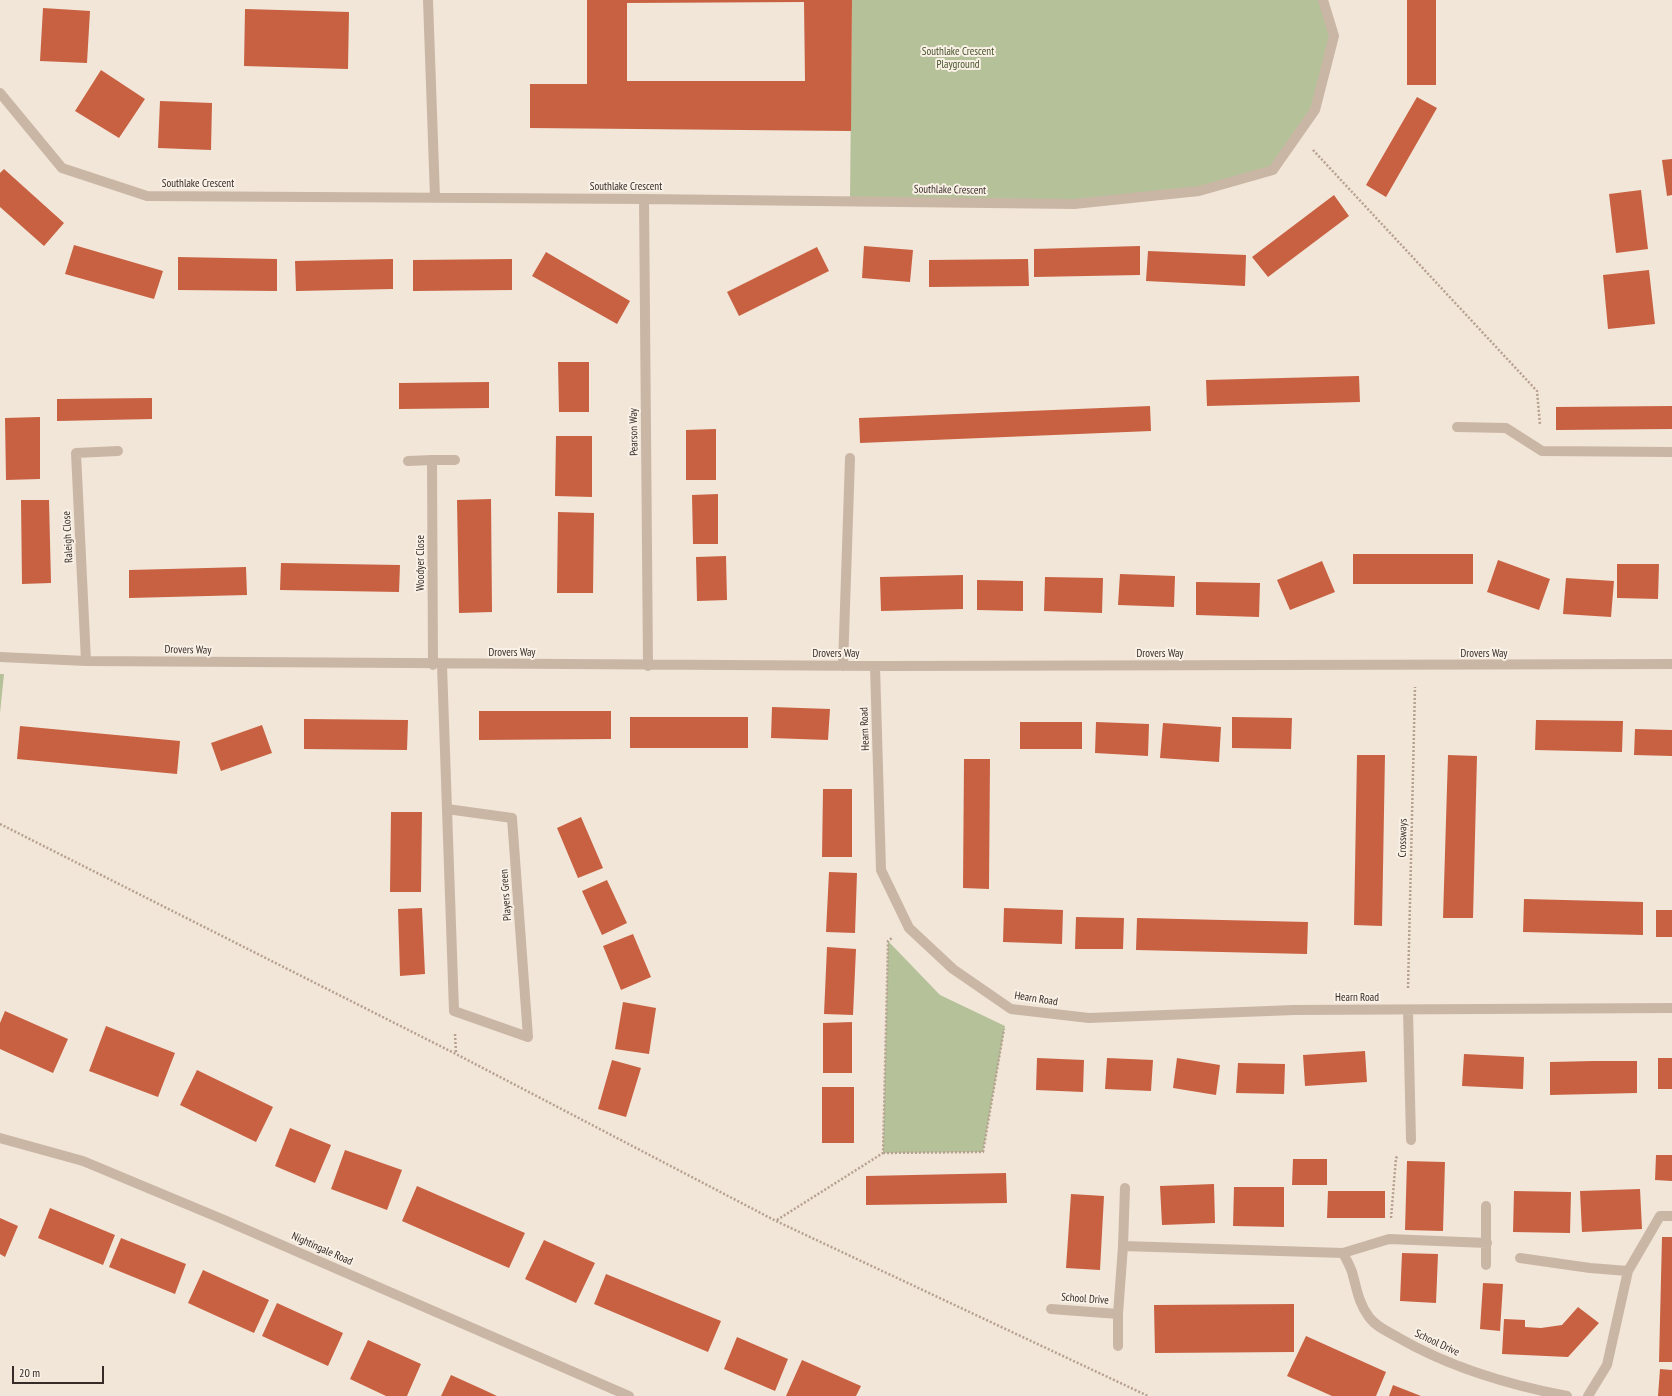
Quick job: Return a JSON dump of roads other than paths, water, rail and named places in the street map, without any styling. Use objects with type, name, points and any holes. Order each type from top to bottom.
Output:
[{"type":"street","points":[[428,0],[435,197]]},
{"type":"street","name":"Southlake Crescent","points":[[0,93],[62,168],[147,196],[435,197],[1074,204],[1199,191],[1273,170],[1315,110],[1334,36],[1323,0]]},
{"type":"street","name":"Pearson Way","points":[[644,199],[648,666]]},
{"type":"street","points":[[1457,427],[1506,428],[1542,451],[1672,452]]},
{"type":"street","name":"Raleigh Close","points":[[86,661],[76,453],[118,450]]},
{"type":"street","points":[[843,666],[850,458]]},
{"type":"street","name":"Woodyer Close","points":[[432,460],[438,665]]},
{"type":"street","points":[[408,461],[455,460]]},
{"type":"street","name":"Drovers Way","points":[[0,657],[86,661],[648,666],[1415,666],[1672,664]]},
{"type":"street","name":"Players Green","points":[[438,665],[447,809],[454,1011],[532,1038],[512,818],[447,809]]},
{"type":"street","name":"Hearn Road","points":[[875,666],[881,870],[909,928],[952,969],[1011,1009],[1089,1018],[1294,1010],[1672,1008]]},
{"type":"street","points":[[1408,1010],[1410,1140]]},
{"type":"street","name":"Nightingale Road","points":[[0,1138],[83,1161],[222,1219],[629,1396]]},
{"type":"street","name":"School Drive","points":[[1118,1346],[1118,1314],[1123,1246],[1125,1188]]},
{"type":"street","points":[[1486,1206],[1486,1265]]},
{"type":"street","points":[[1588,1396],[1608,1365],[1628,1271],[1660,1216],[1672,1216]]},
{"type":"street","points":[[1123,1246],[1343,1253],[1389,1239],[1487,1243]]},
{"type":"street","name":"School Drive","points":[[1343,1253],[1352,1271],[1360,1302],[1370,1319],[1381,1327],[1423,1351],[1473,1372],[1541,1391],[1567,1396]]},
{"type":"street","points":[[1520,1258],[1590,1268],[1628,1271]]},
{"type":"street","name":"School Drive","points":[[1051,1309],[1118,1314]]},
{"type":"park label","name":"Southlake Crescent Playground","points":[[958,58]]}]
